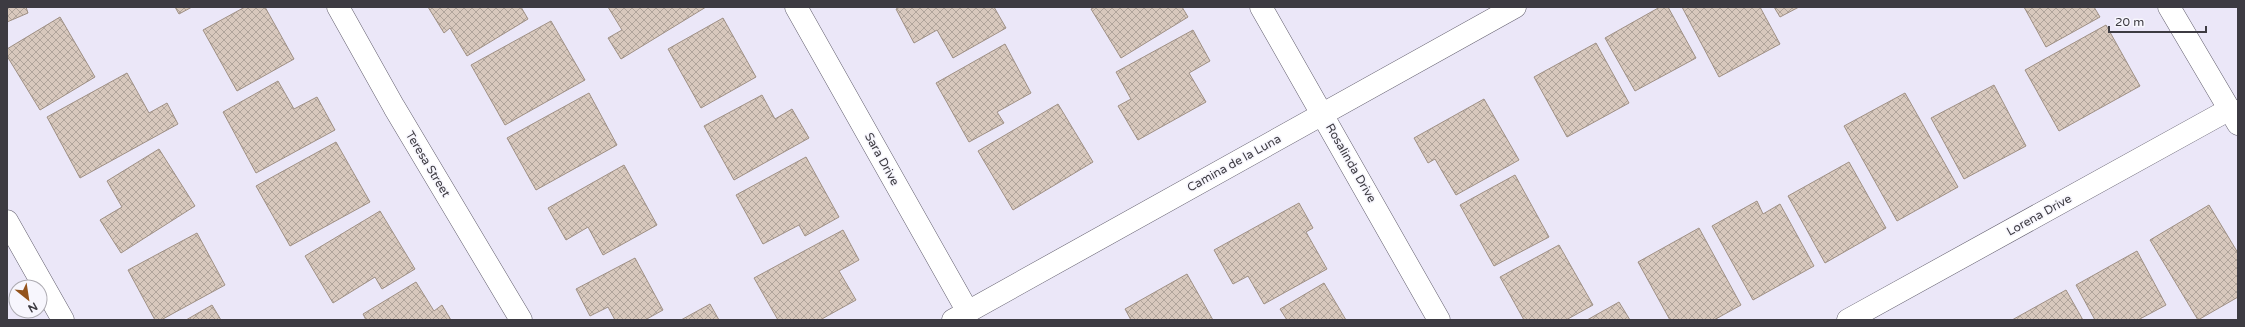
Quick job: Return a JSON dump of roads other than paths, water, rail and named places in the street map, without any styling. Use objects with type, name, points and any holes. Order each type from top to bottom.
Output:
[{"type":"street","name":"Teresa Street","points":[[338,7],[398,114],[521,320]]},
{"type":"street","name":"Sara Drive","points":[[796,7],[961,316]]},
{"type":"street","name":"Rosalinda Drive","points":[[1261,7],[1439,320]]},
{"type":"street","name":"Camina de la Luna","points":[[961,316],[1515,7]]},
{"type":"street","points":[[2169,7],[2234,117]]},
{"type":"street","name":"Lorena Drive","points":[[1848,320],[2234,117]]},
{"type":"street","points":[[7,221],[63,320]]}]
